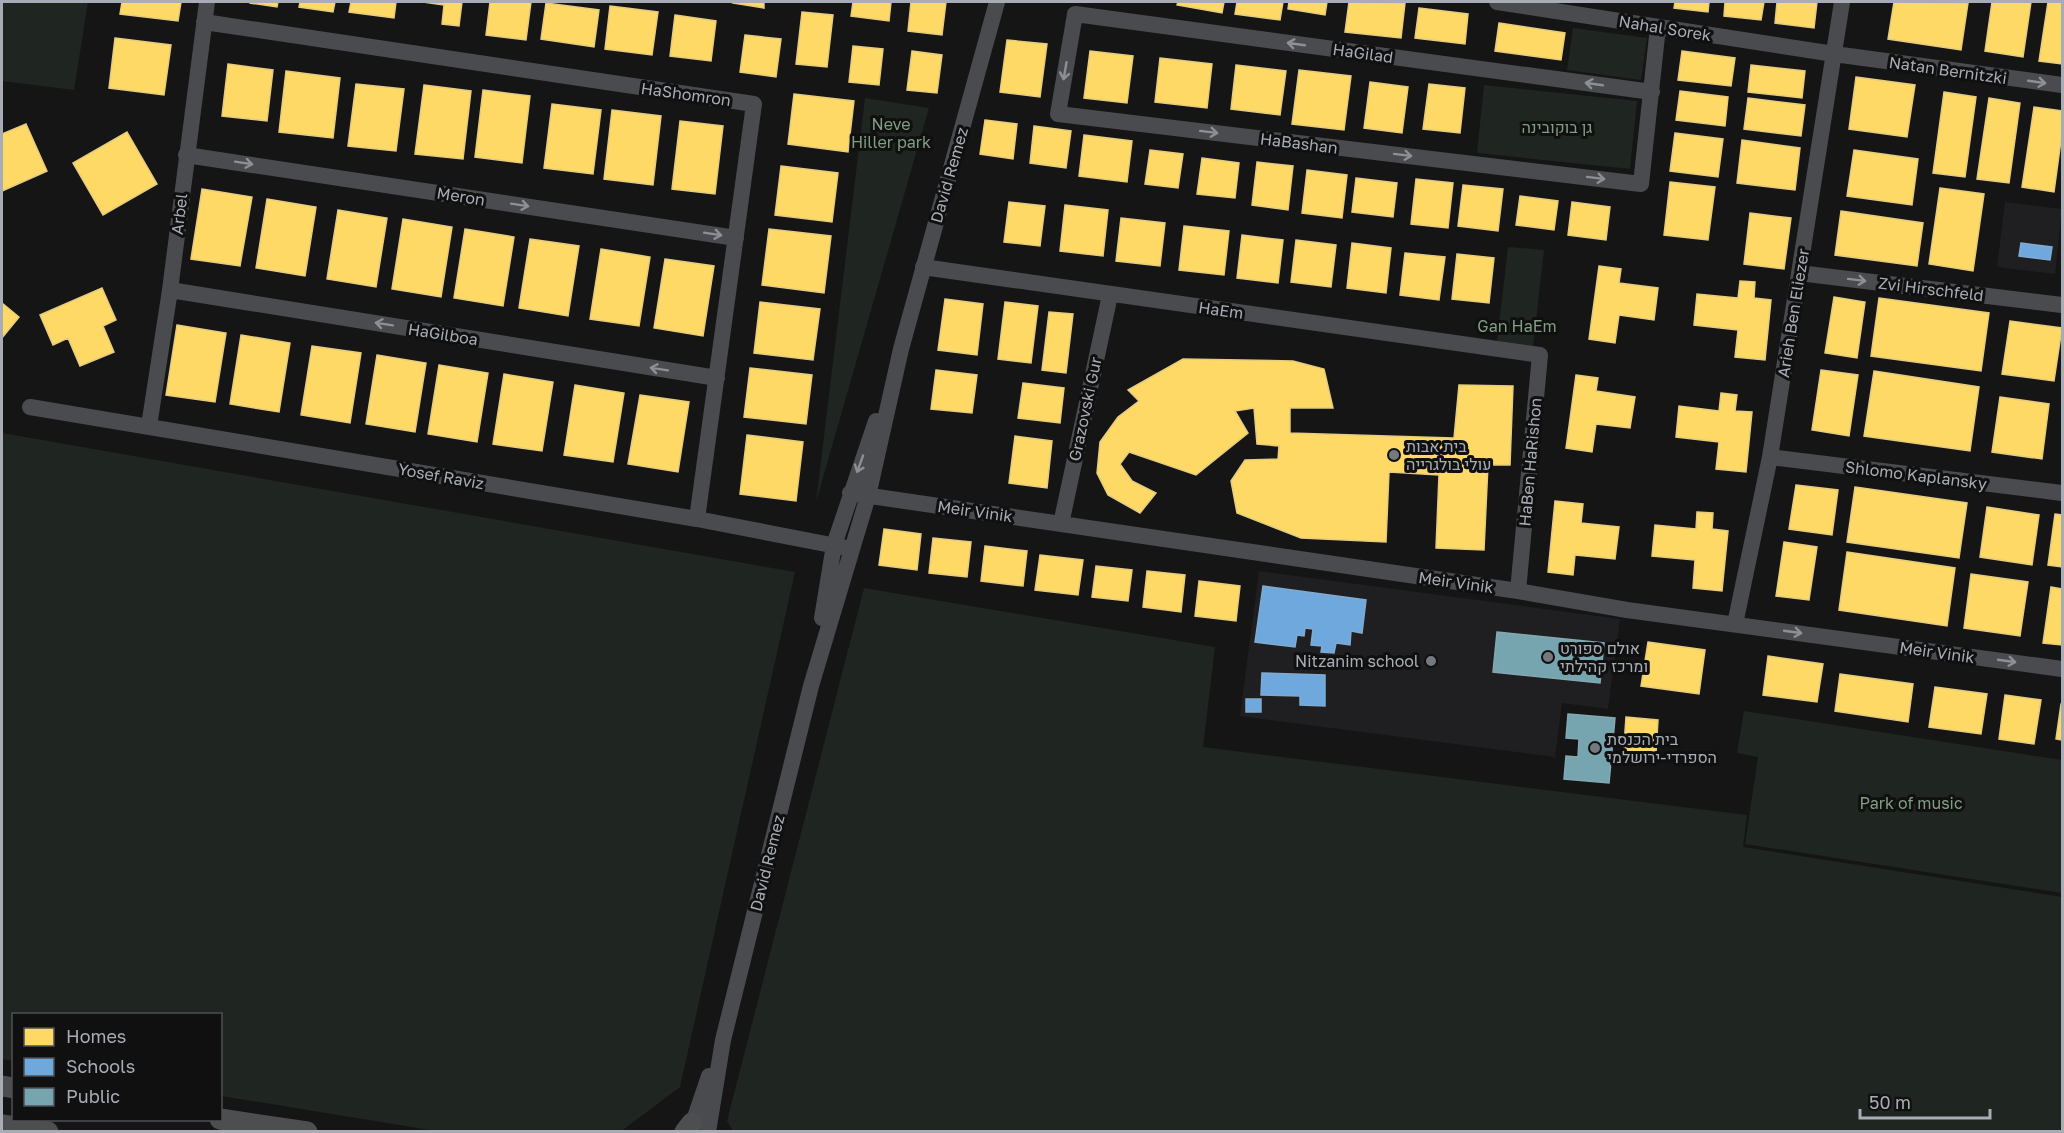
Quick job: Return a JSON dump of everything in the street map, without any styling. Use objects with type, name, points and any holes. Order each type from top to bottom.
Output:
[{"type":"main road","points":[[222,1119],[307,1131]]},
{"type":"main road","points":[[2,1125],[48,1131]]},
{"type":"street","name":"Arbel","points":[[149,426],[170,290],[207,2]]},
{"type":"street","name":"David Remez","points":[[694,1129],[723,1040],[812,686],[868,496],[901,349],[997,2]]},
{"type":"street","name":"Nahal Sorek","points":[[1497,2],[1834,54]]},
{"type":"street","name":"Arieh Ben Eliezer","points":[[1735,624],[1770,457],[1842,2]]},
{"type":"street","name":"HaGilad","points":[[1075,14],[1652,92]]},
{"type":"street","name":"HaBashan","points":[[1075,14],[1058,114],[1641,184],[1652,92]]},
{"type":"street","name":"HaShomron","points":[[204,22],[754,104],[698,519]]},
{"type":"street","points":[[1652,92],[1658,27]]},
{"type":"street","name":"Natan Bernitzki","points":[[1834,54],[2062,85]]},
{"type":"street","name":"Meron","points":[[186,155],[736,237]]},
{"type":"street","name":"HaEm","points":[[923,267],[1519,351]]},
{"type":"street","name":"Zvi Hirschfeld","points":[[1799,273],[2062,305]]},
{"type":"street","name":"HaGilboa","points":[[170,290],[717,378]]},
{"type":"street","name":"Grazovski Gur","points":[[1061,524],[1110,294]]},
{"type":"street","name":"David Remez","points":[[812,686],[834,545],[901,349]]},
{"type":"street","name":"HaBen HaRishon","points":[[1518,591],[1540,355],[1519,351]]},
{"type":"street","name":"Yosef Raviz","points":[[30,407],[698,519],[852,549]]},
{"type":"street","name":"Shlomo Kaplansky","points":[[1770,457],[2062,493]]},
{"type":"street","name":"Meir Vinik","points":[[850,493],[1518,591],[1627,610],[2062,669]]},
{"type":"shaded area","points":[[2005,202],[2062,209],[2055,274],[1997,267]]},
{"type":"shaded area","name":"Nitzanim school","points":[[1259,571],[1620,619],[1608,709],[1562,703],[1555,757],[1240,716]]},
{"type":"green space","points":[[2,2],[88,2],[74,90],[2,81]]},
{"type":"green space","points":[[1573,28],[1647,38],[1641,80],[1567,70]]},
{"type":"green space","name":"גן בוקובינה","points":[[1484,85],[1637,101],[1630,169],[1477,153]]},
{"type":"green space","name":"Neve Hiller park","points":[[865,98],[929,108],[816,502]]},
{"type":"green space","name":"Gan HaEm","points":[[1508,247],[1544,250],[1533,348],[1497,341]]},
{"type":"green space","points":[[2,433],[795,572],[680,1087],[620,1132],[436,1131],[222,1096],[222,1013],[12,1013],[12,1061],[2,1059]]},
{"type":"green space","points":[[864,588],[1215,647],[1203,747],[1747,815],[1743,847],[2062,897],[2062,1131],[733,1131],[727,1121]]},
{"type":"green space","name":"Park of music","points":[[1744,711],[2062,760],[2062,893],[1745,844],[1758,757],[1737,753]]},
{"type":"building: Homes","points":[[122,2],[181,2],[178,21],[120,14]]},
{"type":"building: Homes","points":[[250,2],[278,2],[277,7]]},
{"type":"building: Homes","points":[[300,2],[335,2],[333,12],[299,7]]},
{"type":"building: Homes","points":[[351,2],[396,2],[394,18],[349,12]]},
{"type":"building: Homes","points":[[423,2],[462,2],[459,26],[442,24],[444,5]]},
{"type":"building: Homes","points":[[490,2],[531,2],[526,40],[486,35]]},
{"type":"building: Homes","points":[[764,2],[764,8],[733,3]]},
{"type":"building: Homes","points":[[853,2],[891,2],[889,21],[851,16]]},
{"type":"building: Homes","points":[[911,2],[946,2],[942,35],[908,31]]},
{"type":"building: Homes","points":[[1178,2],[1224,2],[1222,13],[1177,5]]},
{"type":"building: Homes","points":[[1237,2],[1283,2],[1280,20],[1235,14]]},
{"type":"building: Homes","points":[[1289,2],[1327,2],[1325,15],[1288,9]]},
{"type":"building: Homes","points":[[1349,2],[1405,3],[1401,38],[1345,32]]},
{"type":"building: Homes","points":[[1675,2],[1709,2],[1708,12],[1674,8]]},
{"type":"building: Homes","points":[[1725,2],[1764,2],[1761,20],[1724,16]]},
{"type":"building: Homes","points":[[1777,2],[1817,2],[1814,28],[1775,23]]},
{"type":"building: Homes","points":[[1894,2],[1968,3],[1961,50],[1888,39]]},
{"type":"building: Homes","points":[[1992,2],[2031,2],[2023,57],[1985,51]]},
{"type":"building: Homes","points":[[2048,2],[2062,2],[2062,64],[2039,61]]},
{"type":"building: Homes","points":[[546,3],[599,10],[594,47],[541,39]]},
{"type":"building: Homes","points":[[610,6],[658,12],[652,55],[605,49]]},
{"type":"building: Homes","points":[[1419,8],[1468,14],[1465,44],[1415,38]]},
{"type":"building: Homes","points":[[802,12],[833,15],[827,67],[796,64]]},
{"type":"building: Homes","points":[[675,15],[716,21],[711,61],[670,56]]},
{"type":"building: Homes","points":[[1499,23],[1565,33],[1561,60],[1495,51]]},
{"type":"building: Homes","points":[[745,35],[781,39],[776,77],[740,72]]},
{"type":"building: Homes","points":[[115,38],[171,45],[164,95],[109,88]]},
{"type":"building: Homes","points":[[1007,40],[1047,44],[1040,97],[1000,92]]},
{"type":"building: Homes","points":[[853,46],[883,49],[879,85],[849,82]]},
{"type":"building: Homes","points":[[912,51],[942,55],[937,93],[907,90]]},
{"type":"building: Homes","points":[[1090,51],[1133,56],[1127,103],[1084,98]]},
{"type":"building: Homes","points":[[1682,51],[1735,58],[1731,86],[1678,80]]},
{"type":"building: Homes","points":[[1160,58],[1212,64],[1207,108],[1155,102]]},
{"type":"building: Homes","points":[[228,64],[273,70],[267,121],[222,116]]},
{"type":"building: Homes","points":[[1236,65],[1286,71],[1280,115],[1231,109]]},
{"type":"building: Homes","points":[[1751,65],[1805,71],[1802,98],[1748,92]]},
{"type":"building: Homes","points":[[1299,70],[1351,76],[1344,130],[1292,124]]},
{"type":"building: Homes","points":[[286,71],[340,78],[333,138],[279,132]]},
{"type":"building: Homes","points":[[1856,77],[1915,85],[1907,137],[1849,129]]},
{"type":"building: Homes","points":[[1370,82],[1408,87],[1402,133],[1364,128]]},
{"type":"building: Homes","points":[[356,84],[404,89],[396,151],[348,146]]},
{"type":"building: Homes","points":[[1429,84],[1465,88],[1460,133],[1423,129]]},
{"type":"building: Homes","points":[[424,85],[471,91],[463,159],[415,154]]},
{"type":"building: Homes","points":[[483,90],[530,96],[522,163],[475,157]]},
{"type":"building: Homes","points":[[1680,91],[1728,97],[1725,126],[1676,120]]},
{"type":"building: Homes","points":[[1944,92],[1976,97],[1965,177],[1933,173]]},
{"type":"building: Homes","points":[[794,94],[854,101],[848,152],[788,144]]},
{"type":"building: Homes","points":[[1748,98],[1805,105],[1801,136],[1744,129]]},
{"type":"building: Homes","points":[[1989,98],[2020,103],[2009,183],[1977,179]]},
{"type":"building: Homes","points":[[552,104],[601,110],[593,174],[544,168]]},
{"type":"building: Homes","points":[[2034,107],[2062,111],[2062,133],[2054,192],[2022,187]]},
{"type":"building: Homes","points":[[612,110],[661,116],[653,185],[604,179]]},
{"type":"building: Homes","points":[[985,120],[1017,124],[1013,159],[980,154]]},
{"type":"building: Homes","points":[[680,121],[723,126],[715,194],[672,189]]},
{"type":"building: Homes","points":[[26,124],[47,171],[2,191],[2,134]]},
{"type":"building: Homes","points":[[1034,126],[1071,131],[1066,168],[1030,163]]},
{"type":"building: Homes","points":[[127,132],[157,184],[103,215],[73,163]]},
{"type":"building: Homes","points":[[1675,133],[1723,139],[1718,177],[1670,171]]},
{"type":"building: Homes","points":[[1084,135],[1132,141],[1127,182],[1079,176]]},
{"type":"building: Homes","points":[[1742,140],[1800,148],[1795,190],[1737,183]]},
{"type":"building: Homes","points":[[1150,150],[1183,154],[1178,188],[1145,184]]},
{"type":"building: Homes","points":[[1854,150],[1918,159],[1912,205],[1847,196]]},
{"type":"building: Homes","points":[[1202,158],[1239,163],[1235,198],[1197,194]]},
{"type":"building: Homes","points":[[1257,162],[1293,166],[1288,210],[1252,205]]},
{"type":"building: Homes","points":[[781,166],[838,173],[832,222],[775,215]]},
{"type":"building: Homes","points":[[1307,170],[1347,175],[1342,218],[1302,213]]},
{"type":"building: Homes","points":[[1356,178],[1397,183],[1393,217],[1352,212]]},
{"type":"building: Homes","points":[[1416,179],[1453,183],[1448,228],[1411,224]]},
{"type":"building: Homes","points":[[1670,182],[1715,187],[1708,240],[1664,235]]},
{"type":"building: Homes","points":[[1463,185],[1503,189],[1498,231],[1458,226]]},
{"type":"building: Homes","points":[[1940,188],[1984,194],[1973,271],[1929,264]]},
{"type":"building: Homes","points":[[202,189],[252,197],[240,266],[191,259]]},
{"type":"building: Homes","points":[[1520,196],[1558,201],[1554,230],[1516,225]]},
{"type":"building: Homes","points":[[267,199],[316,207],[305,276],[256,268]]},
{"type":"building: Homes","points":[[1009,202],[1045,206],[1040,246],[1004,242]]},
{"type":"building: Homes","points":[[1572,202],[1610,207],[1606,240],[1568,235]]},
{"type":"building: Homes","points":[[1065,205],[1108,210],[1103,256],[1060,251]]},
{"type":"building: Homes","points":[[338,210],[387,218],[376,287],[327,279]]},
{"type":"building: Homes","points":[[1841,211],[1923,223],[1917,266],[1835,255]]},
{"type":"building: Homes","points":[[1750,213],[1791,218],[1784,269],[1744,264]]},
{"type":"building: Homes","points":[[1121,218],[1165,223],[1160,266],[1116,261]]},
{"type":"building: Homes","points":[[403,219],[452,227],[441,297],[392,289]]},
{"type":"building: Homes","points":[[1184,226],[1229,231],[1224,275],[1179,270]]},
{"type":"building: Homes","points":[[465,229],[514,237],[503,306],[454,298]]},
{"type":"building: Homes","points":[[769,229],[831,236],[824,293],[762,285]]},
{"type":"building: Homes","points":[[1242,235],[1283,240],[1278,283],[1237,278]]},
{"type":"building: Homes","points":[[530,239],[579,246],[568,316],[519,308]]},
{"type":"building: Homes","points":[[1296,240],[1336,245],[1331,287],[1291,282]]},
{"type":"building: Homes","points":[[1352,243],[1391,248],[1386,293],[1347,288]]},
{"type":"building: Homes","points":[[601,249],[650,257],[639,326],[590,319]]},
{"type":"building: Homes","points":[[1405,253],[1445,257],[1439,300],[1400,295]]},
{"type":"building: Homes","points":[[1457,254],[1494,258],[1489,303],[1452,299]]},
{"type":"building: Homes","points":[[665,259],[714,266],[703,336],[654,328]]},
{"type":"building: Homes","points":[[1599,266],[1621,269],[1619,283],[1658,288],[1654,320],[1619,315],[1615,343],[1589,339]]},
{"type":"building: Homes","points":[[1740,281],[1755,282],[1754,298],[1771,300],[1765,360],[1735,357],[1738,330],[1694,325],[1697,294],[1738,298]]},
{"type":"building: Homes","points":[[102,288],[116,320],[103,326],[114,352],[80,366],[68,338],[53,345],[40,315]]},
{"type":"building: Homes","points":[[1834,297],[1865,302],[1857,358],[1825,353]]},
{"type":"building: Homes","points":[[1879,298],[1989,313],[1981,371],[1871,356]]},
{"type":"building: Homes","points":[[945,299],[983,304],[977,355],[938,350]]},
{"type":"building: Homes","points":[[760,302],[820,309],[813,360],[754,353]]},
{"type":"building: Homes","points":[[1005,302],[1038,306],[1031,363],[998,359]]},
{"type":"building: Homes","points":[[2,303],[19,317],[2,338]]},
{"type":"building: Homes","points":[[1049,312],[1073,314],[1066,373],[1042,370]]},
{"type":"building: Homes","points":[[2010,321],[2062,328],[2054,381],[2002,374]]},
{"type":"building: Homes","points":[[177,325],[226,333],[215,402],[166,395]]},
{"type":"building: Homes","points":[[241,335],[290,343],[279,412],[230,404]]},
{"type":"building: Homes","points":[[312,346],[361,353],[350,423],[301,415]]},
{"type":"building: Homes","points":[[377,355],[426,363],[415,432],[366,424]]},
{"type":"building: Homes","name":"בית אבות עולי בולגרייה","points":[[1183,359],[1293,361],[1324,369],[1333,408],[1290,408],[1290,433],[1454,438],[1459,385],[1513,386],[1510,465],[1488,465],[1484,550],[1436,548],[1439,475],[1389,472],[1386,542],[1301,538],[1237,513],[1231,481],[1245,460],[1278,459],[1279,446],[1257,444],[1254,408],[1235,411],[1248,433],[1196,475],[1129,452],[1120,464],[1132,481],[1156,493],[1140,513],[1108,495],[1097,473],[1100,442],[1118,417],[1139,401],[1128,390]]},
{"type":"building: Homes","points":[[439,365],[488,373],[477,442],[428,434]]},
{"type":"building: Homes","points":[[750,368],[812,375],[806,424],[744,417]]},
{"type":"building: Homes","points":[[936,370],[977,375],[972,413],[931,409]]},
{"type":"building: Homes","points":[[1821,370],[1858,375],[1849,436],[1812,430]]},
{"type":"building: Homes","points":[[1874,371],[1979,387],[1970,451],[1864,436]]},
{"type":"building: Homes","points":[[504,374],[553,382],[542,451],[493,444]]},
{"type":"building: Homes","points":[[1576,375],[1598,378],[1596,391],[1635,397],[1630,428],[1596,424],[1592,452],[1566,448]]},
{"type":"building: Homes","points":[[1023,383],[1064,388],[1060,423],[1018,418]]},
{"type":"building: Homes","points":[[575,385],[624,393],[613,462],[564,455]]},
{"type":"building: Homes","points":[[1721,393],[1737,395],[1735,411],[1752,412],[1746,472],[1716,469],[1719,442],[1676,437],[1679,406],[1719,411]]},
{"type":"building: Homes","points":[[640,395],[689,402],[678,472],[628,464]]},
{"type":"building: Homes","points":[[2000,397],[2049,404],[2042,459],[1992,452]]},
{"type":"building: Homes","points":[[747,435],[803,442],[796,501],[740,494]]},
{"type":"building: Homes","points":[[1015,436],[1052,441],[1047,488],[1009,483]]},
{"type":"building: Homes","points":[[1796,485],[1838,490],[1832,535],[1789,529]]},
{"type":"building: Homes","points":[[1855,487],[1967,503],[1959,558],[1847,542]]},
{"type":"building: Homes","points":[[1555,501],[1583,504],[1581,523],[1619,527],[1615,559],[1575,555],[1573,575],[1548,572]]},
{"type":"building: Homes","points":[[1987,507],[2039,515],[2032,565],[1980,557]]},
{"type":"building: Homes","points":[[1697,512],[1713,513],[1712,529],[1728,531],[1722,591],[1693,588],[1695,560],[1652,556],[1655,525],[1696,529]]},
{"type":"building: Homes","points":[[2055,514],[2062,515],[2062,567],[2048,565]]},
{"type":"building: Homes","points":[[884,529],[921,534],[917,570],[879,565]]},
{"type":"building: Homes","points":[[933,538],[971,542],[967,577],[929,573]]},
{"type":"building: Homes","points":[[1784,542],[1817,547],[1809,600],[1776,596]]},
{"type":"building: Homes","points":[[985,546],[1027,551],[1023,586],[981,581]]},
{"type":"building: Homes","points":[[1847,552],[1955,568],[1947,626],[1839,610]]},
{"type":"building: Homes","points":[[1040,555],[1083,560],[1078,595],[1035,590]]},
{"type":"building: Homes","points":[[1096,566],[1132,570],[1128,601],[1092,597]]},
{"type":"building: Homes","points":[[1147,571],[1185,575],[1181,612],[1143,607]]},
{"type":"building: Homes","points":[[1971,574],[2028,582],[2020,636],[1964,628]]},
{"type":"building: Homes","points":[[1199,581],[1240,586],[1236,621],[1195,616]]},
{"type":"building: Homes","points":[[2051,587],[2062,589],[2062,645],[2043,643]]},
{"type":"building: Homes","points":[[1648,642],[1705,650],[1699,694],[1641,686]]},
{"type":"building: Homes","points":[[1768,656],[1823,664],[1817,702],[1763,695]]},
{"type":"building: Homes","points":[[1840,674],[1913,684],[1908,722],[1835,711]]},
{"type":"building: Homes","points":[[1935,687],[1987,694],[1981,734],[1929,727]]},
{"type":"building: Homes","points":[[2005,695],[2041,700],[2034,744],[1999,739]]},
{"type":"building: Homes","points":[[2062,704],[2062,740],[2056,739]]},
{"type":"building: Homes","points":[[1626,717],[1658,720],[1656,753],[1639,752],[1638,760],[1623,759]]},
{"type":"building: Schools","points":[[2021,243],[2052,247],[2050,260],[2019,256]]},
{"type":"building: Schools","points":[[1263,586],[1366,600],[1362,633],[1351,631],[1350,645],[1336,643],[1334,653],[1321,652],[1322,646],[1311,645],[1313,629],[1305,628],[1304,636],[1297,635],[1295,647],[1255,642]]},
{"type":"building: Schools","points":[[1262,673],[1325,675],[1325,706],[1300,705],[1300,696],[1261,695]]},
{"type":"building: Schools","points":[[1246,699],[1261,699],[1261,712],[1246,712]]},
{"type":"building: Public","name":"אולם ספורט ומרכז קהילתי","points":[[1497,632],[1604,643],[1600,683],[1493,672]]},
{"type":"building: Public","name":"בית הכנסת הספרדי-ירושלמי","points":[[1568,714],[1615,718],[1609,783],[1564,779],[1566,756],[1578,757],[1579,739],[1566,738]]},
{"type":"place","name":"בית אבות עולי בולגרייה","points":[[1394,455]]},
{"type":"place","name":"אולם ספורט ומרכז קהילתי","points":[[1548,657]]},
{"type":"place","name":"Nitzanim school","points":[[1431,661]]},
{"type":"place","name":"בית הכנסת הספרדי-ירושלמי","points":[[1595,748]]}]
